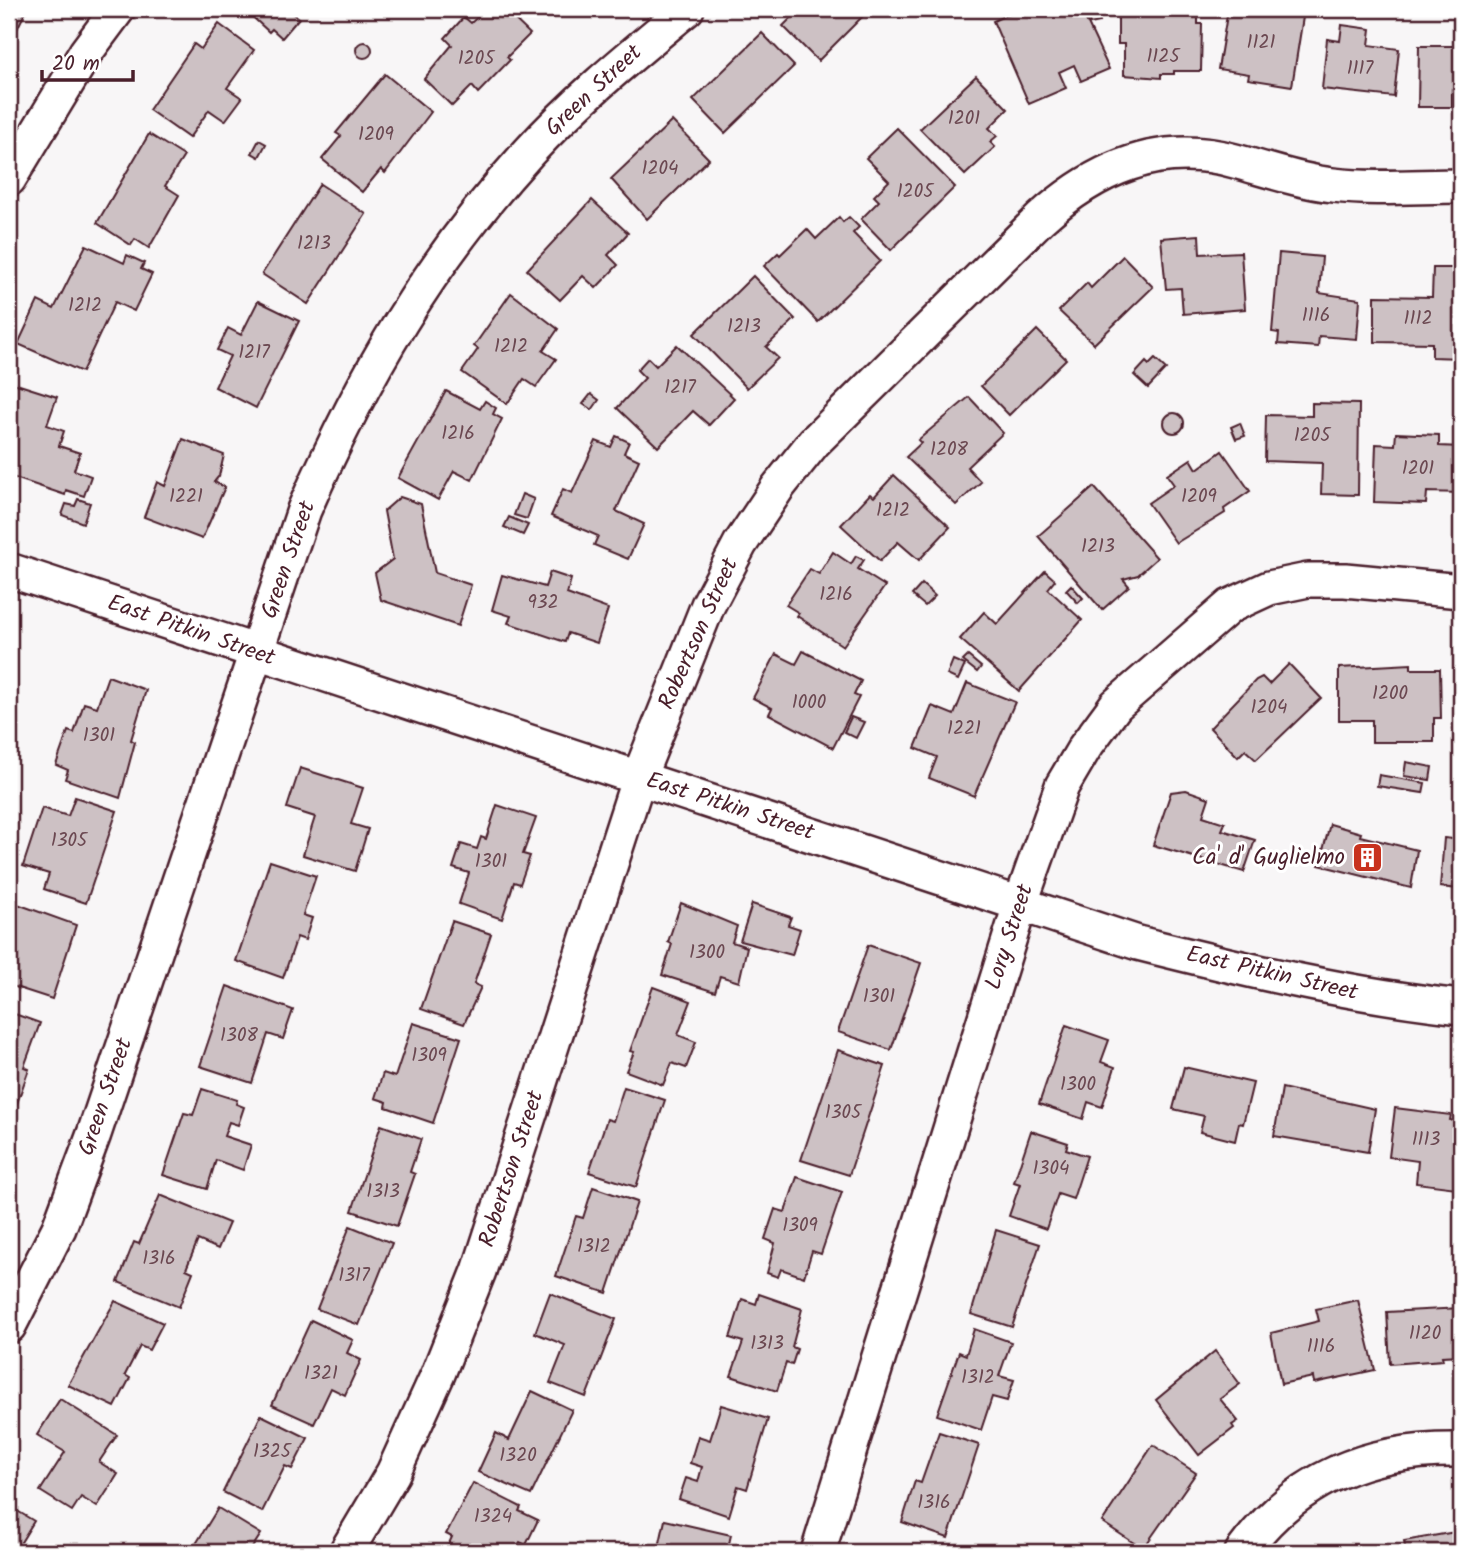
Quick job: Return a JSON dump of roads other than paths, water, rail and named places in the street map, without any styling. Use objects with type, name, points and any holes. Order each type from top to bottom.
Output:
[{"type":"street","points":[[9,179],[19,137],[118,9]]},
{"type":"street","name":"Green Street","points":[[9,1326],[59,1228],[94,1134],[304,510],[343,421],[390,336],[444,254],[531,150],[601,81],[687,9]]},
{"type":"street","name":"Robertson Street","points":[[346,1552],[393,1474],[438,1374],[479,1271],[639,777],[708,605],[740,544],[778,486],[814,442],[1070,192],[1105,172],[1138,160],[1171,155],[1232,160],[1293,179],[1336,185],[1461,186]]},
{"type":"street","name":"East Pitkin Street","points":[[9,570],[1021,902],[1138,943],[1258,973],[1378,998],[1461,1007]]},
{"type":"street","name":"Lory Street","points":[[818,1552],[1021,902],[1062,786],[1085,747],[1116,705],[1230,606],[1269,588],[1308,580],[1388,583],[1461,591]]},
{"type":"street","points":[[1242,1552],[1259,1528],[1290,1500],[1340,1469],[1372,1458],[1423,1449],[1461,1450]]},
{"type":"place","name":"Ca' d' Guglielmo","points":[[1368,858]]}]
